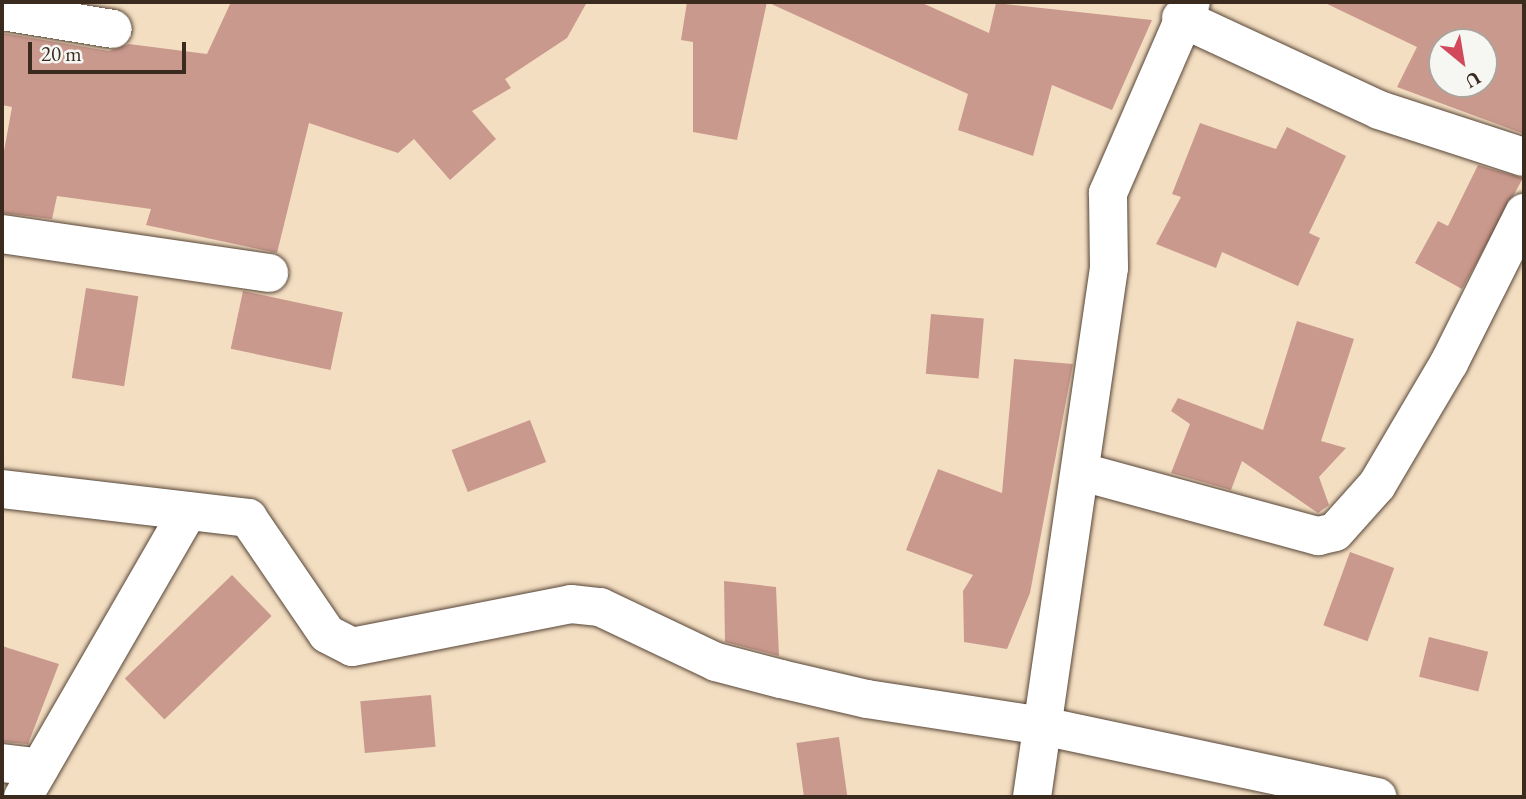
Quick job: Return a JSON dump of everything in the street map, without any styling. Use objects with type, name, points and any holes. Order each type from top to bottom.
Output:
[{"type":"street","points":[[1032,797],[1082,472],[1109,268],[1108,193],[1186,10],[1380,110],[1524,157]]},
{"type":"street","points":[[2,11],[113,29]]},
{"type":"street","points":[[1082,472],[1318,536],[1335,533],[1377,485],[1449,363],[1524,214]]},
{"type":"street","points":[[2,234],[269,273]]},
{"type":"street","points":[[2,489],[248,518],[327,634],[352,647],[571,604],[600,607],[716,662],[867,699],[1043,726],[1378,797]]},
{"type":"street","points":[[2,763],[31,783],[188,511]]},
{"type":"building","points":[[231,2],[587,2],[567,38],[505,79],[511,88],[472,111],[496,139],[450,180],[414,139],[398,153],[309,123],[277,253],[146,225],[151,209],[57,196],[52,219],[2,213],[2,162],[12,107],[2,105],[2,33],[109,51],[129,44],[207,54]]},
{"type":"building","points":[[687,2],[767,2],[737,140],[693,132],[693,42],[681,40]]},
{"type":"building","points":[[767,2],[920,2],[989,33],[996,3],[1152,20],[1112,110],[1052,85],[1033,156],[958,130],[968,94]]},
{"type":"building","points":[[1323,2],[1524,2],[1524,134],[1397,87],[1417,47]]},
{"type":"building","points":[[1200,123],[1276,149],[1287,127],[1346,156],[1309,233],[1320,238],[1298,286],[1222,252],[1216,268],[1156,244],[1181,197],[1172,194]]},
{"type":"building","points":[[1478,165],[1523,178],[1462,289],[1415,263],[1438,221],[1448,226]]},
{"type":"building","points":[[86,288],[138,296],[124,386],[72,378]]},
{"type":"building","points":[[243,291],[343,312],[331,370],[231,349]]},
{"type":"building","points":[[931,314],[984,319],[979,378],[926,374]]},
{"type":"building","points":[[1297,321],[1354,339],[1321,441],[1346,448],[1319,477],[1329,505],[1318,513],[1242,461],[1231,490],[1171,473],[1190,424],[1171,411],[1178,398],[1263,430]]},
{"type":"building","points":[[1014,359],[1073,364],[1030,593],[1007,649],[964,642],[963,591],[973,575],[906,550],[938,469],[1002,493]]},
{"type":"building","points":[[530,420],[546,462],[468,492],[452,450]]},
{"type":"building","points":[[1350,552],[1394,568],[1367,641],[1323,625]]},
{"type":"building","points":[[232,575],[272,616],[164,720],[125,679]]},
{"type":"building","points":[[724,581],[776,587],[779,656],[725,642]]},
{"type":"building","points":[[1429,637],[1488,652],[1478,692],[1419,677]]},
{"type":"building","points":[[2,646],[59,664],[28,744],[2,742]]},
{"type":"building","points":[[431,695],[436,747],[365,753],[360,701]]},
{"type":"building","points":[[839,737],[847,797],[804,797],[796,743]]}]
